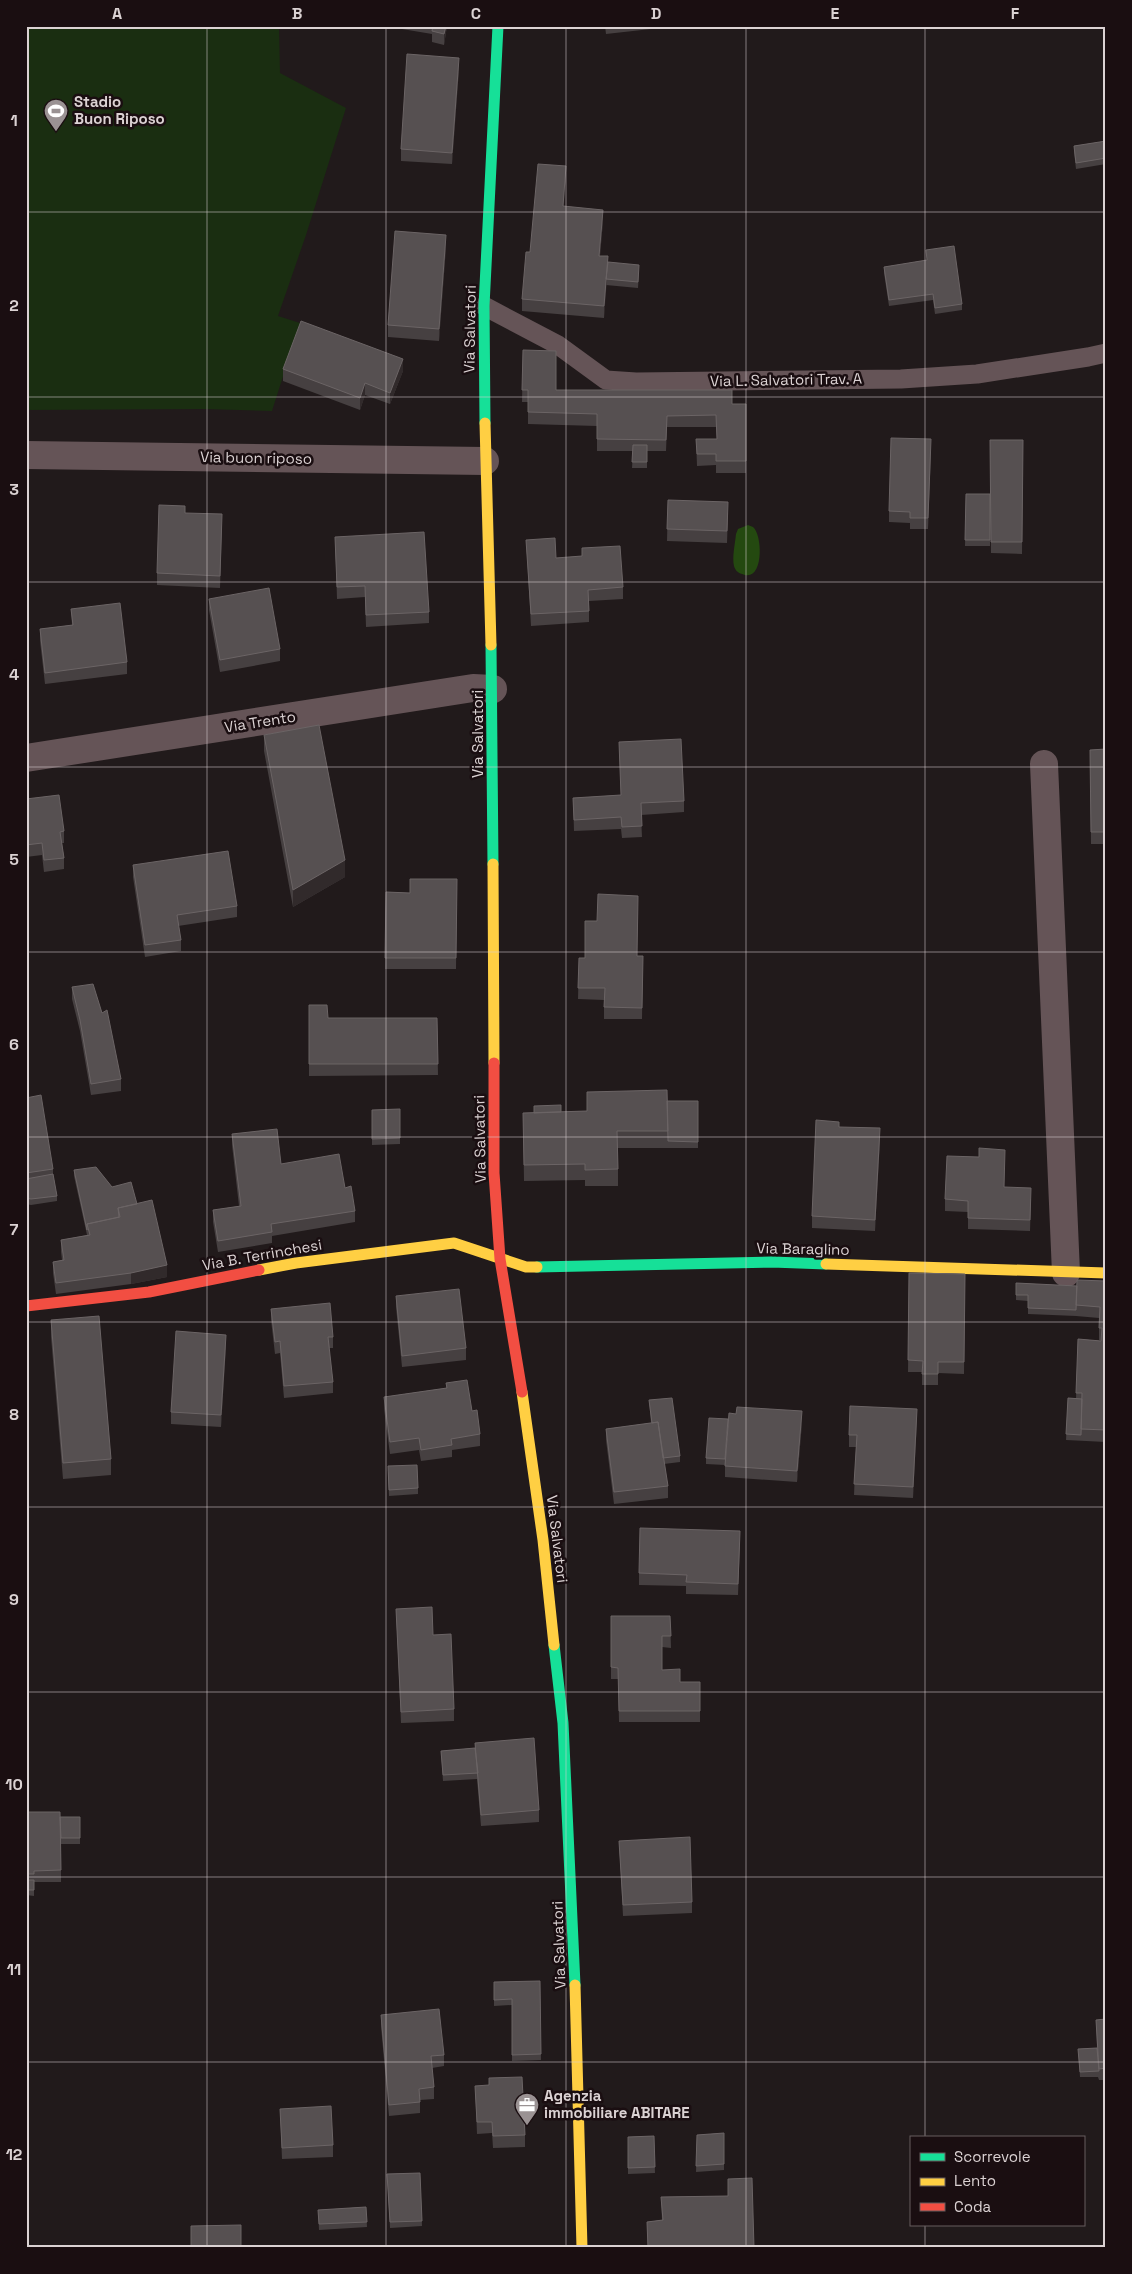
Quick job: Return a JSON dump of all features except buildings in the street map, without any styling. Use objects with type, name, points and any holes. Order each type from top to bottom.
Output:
[{"type":"street","name":"Via Salvatori","points":[[498,26],[484,306],[485,461],[493,689],[494,1173],[500,1259],[520,1375],[543,1540],[563,1723],[574,1939],[582,2248]]},
{"type":"street","name":"Via buon riposo","points":[[26,455],[485,461]]},
{"type":"street","name":"Via Trento","points":[[26,758],[473,688],[493,689]]},
{"type":"street","points":[[1044,764],[1066,1272]]},
{"type":"street","name":"Via B. Terrinchesi","points":[[26,1306],[149,1292],[296,1262],[454,1243],[500,1259]]},
{"type":"street","name":"Via Baraglino","points":[[500,1259],[526,1267],[772,1262],[1106,1273]]},
{"type":"lane","name":"Via L. Salvatori Trav. A","points":[[484,306],[558,345],[606,380],[636,382],[891,379],[948,376],[977,374],[1088,358],[1106,353]]},
{"type":"shaded area","points":[[26,26],[279,26],[280,73],[346,108],[278,316],[300,323],[272,411],[204,409],[26,410]]},
{"type":"shaded area","points":[[748,525],[753,527],[756,532],[760,548],[758,566],[749,575],[741,574],[735,569],[733,559],[738,529]]},
{"type":"traffic: fast","points":[[485,423],[484,306],[498,26]]},
{"type":"traffic: fast","points":[[491,645],[493,864]]},
{"type":"traffic: fast","points":[[537,1267],[772,1262],[826,1264]]},
{"type":"traffic: fast","points":[[554,1645],[563,1723],[575,1985]]},
{"type":"traffic: slow","points":[[485,423],[491,645]]},
{"type":"traffic: slow","points":[[493,864],[494,1063]]},
{"type":"traffic: slow","points":[[259,1270],[296,1263],[454,1243],[526,1267],[537,1267]]},
{"type":"traffic: slow","points":[[826,1264],[1106,1273]]},
{"type":"traffic: slow","points":[[522,1392],[543,1540],[554,1645]]},
{"type":"traffic: slow","points":[[575,1985],[582,2248]]},
{"type":"traffic: jam","points":[[494,1063],[494,1173],[500,1259],[522,1392]]},
{"type":"traffic: jam","points":[[26,1306],[149,1292],[259,1270]]},
{"type":"place","name":"Stadio Buon Riposo","points":[[56,132]]},
{"type":"place","name":"Agenzia immobiliare ABITARE","points":[[527,2126]]}]
